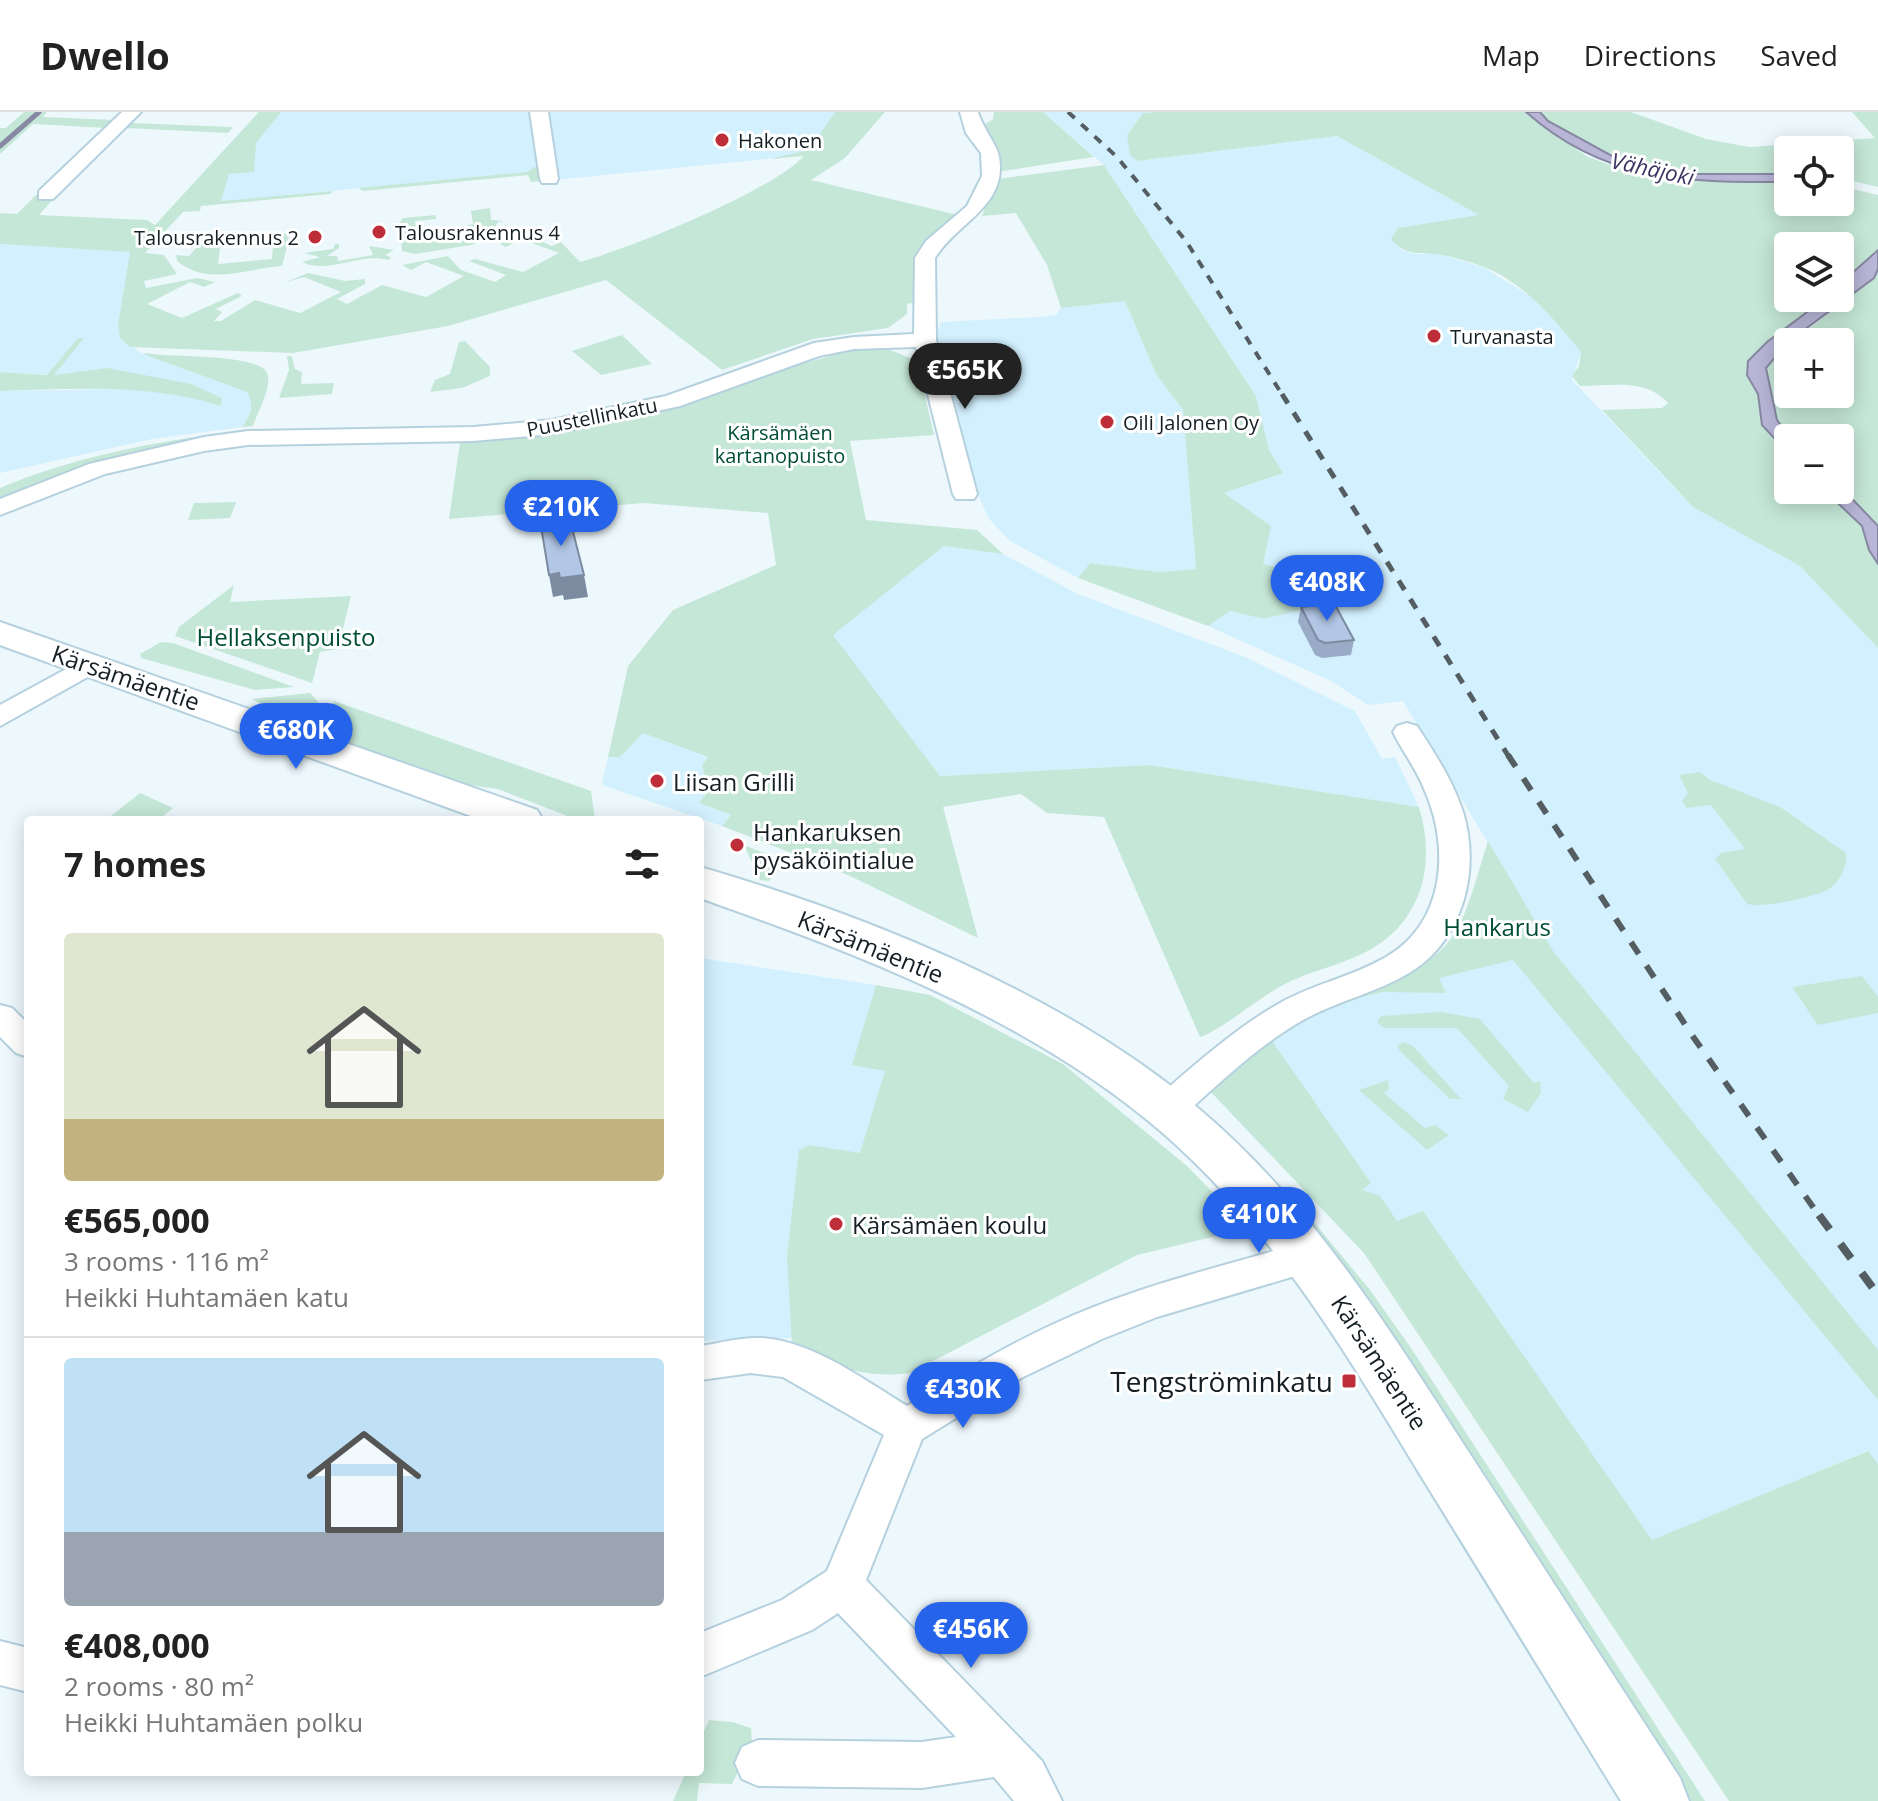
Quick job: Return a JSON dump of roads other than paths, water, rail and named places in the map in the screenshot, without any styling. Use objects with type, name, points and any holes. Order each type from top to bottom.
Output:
[{"type":"street","points":[[46,195],[132,112]]},
{"type":"street","points":[[539,112],[549,179]]},
{"type":"street","points":[[965,494],[925,340],[925,258],[933,245],[975,209],[991,176],[990,153],[975,133],[969,112]]},
{"type":"street","name":"Puustellinkatu","points":[[0,508],[72,477],[177,449],[248,438],[473,434],[552,427],[672,401],[814,350],[854,343],[925,340]]},
{"type":"street","name":"Kärsämäentie","points":[[0,633],[512,816]]},
{"type":"street","points":[[0,717],[90,664]]},
{"type":"street","points":[[1167,1109],[1258,1032],[1336,988],[1381,973],[1409,958],[1440,923],[1453,878],[1455,842],[1441,791],[1407,732]]},
{"type":"street","name":"Kärsämäentie","points":[[704,883],[867,942],[1001,1003],[1082,1048],[1167,1109],[1235,1171],[1309,1257],[1408,1403],[1657,1801]]},
{"type":"street","points":[[0,1017],[24,1040]]},
{"type":"street","points":[[704,1653],[797,1615],[842,1586],[907,1427],[1007,1366],[1088,1327],[1153,1302],[1309,1257]]},
{"type":"street","points":[[704,1362],[743,1356],[767,1356],[796,1364],[907,1427]]},
{"type":"street","points":[[842,1586],[1026,1777],[1039,1801]]},
{"type":"street","points":[[0,1663],[24,1669]]},
{"type":"street","points":[[758,1763],[922,1765],[1003,1753]]},
{"type":"water","name":"Vähäjoki","points":[[1526,112],[1540,112],[1548,121],[1623,162],[1687,174],[1774,174],[1774,182],[1681,179],[1649,174],[1586,153]]},
{"type":"water","points":[[1878,250],[1878,269],[1874,278],[1854,293],[1854,271]]},
{"type":"water","points":[[1807,312],[1828,312],[1807,328],[1786,328]]},
{"type":"water","points":[[1774,337],[1774,359],[1766,368],[1780,424],[1774,424],[1774,438],[1762,425],[1758,394],[1747,375],[1748,361]]},
{"type":"water","points":[[1854,501],[1878,526],[1878,564],[1869,550],[1862,526],[1839,504],[1854,504]]},
{"type":"waterway","points":[[0,146],[39,112]]},
{"type":"railway","points":[[1068,112],[1117,157],[1186,241],[1283,396]]},
{"type":"railway","points":[[1282,394],[1509,757]]},
{"type":"railway","points":[[1508,755],[1694,1038],[1820,1217]]},
{"type":"railway","points":[[1819,1215],[1878,1295]]},
{"type":"place","name":"Hakonen","points":[[722,140]]},
{"type":"place","name":"Talousrakennus 4","points":[[379,232]]},
{"type":"place","name":"Talousrakennus 2","points":[[315,237]]},
{"type":"place","name":"Turvanasta","points":[[1434,336]]},
{"type":"place","name":"Oili Jalonen Oy","points":[[1107,422]]},
{"type":"place","name":"Liisan Grilli","points":[[657,781]]},
{"type":"place","name":"Hankaruksen pysäköintialue","points":[[737,845]]},
{"type":"place","name":"Kärsämäen koulu","points":[[836,1224]]},
{"type":"place","name":"Tengströminkatu","points":[[1349,1381]]},
{"type":"park label","name":"Kärsämäen kartanopuisto","points":[[780,444]]},
{"type":"park label","name":"Hellaksenpuisto","points":[[286,636]]},
{"type":"park label","name":"Hankarus","points":[[1497,926]]}]
